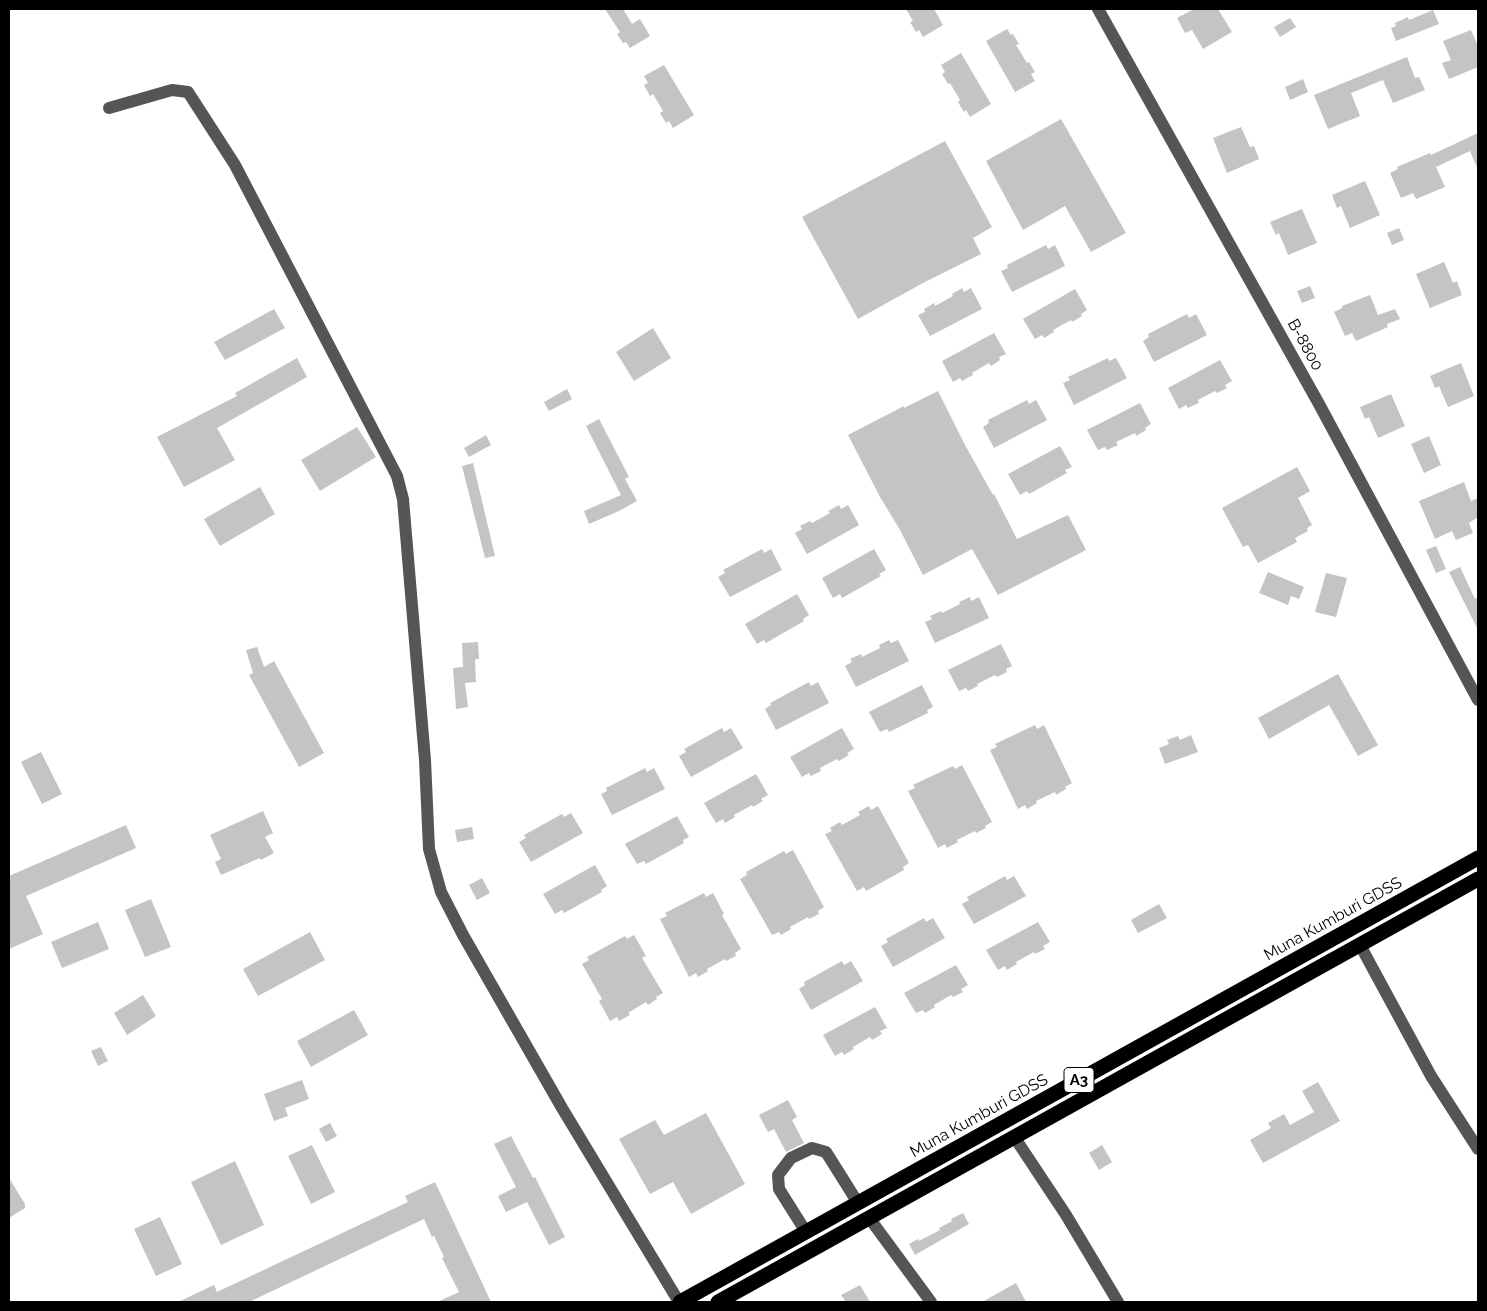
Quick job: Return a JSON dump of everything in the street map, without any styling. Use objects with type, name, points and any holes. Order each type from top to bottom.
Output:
[{"type":"highway","name":"Muna Kumburi GDSS","points":[[680,1302],[1478,858]]},
{"type":"highway","name":"A3","points":[[728,1300],[1478,879]]},
{"type":"street","name":"B-8800","points":[[1098,9],[1319,404],[1478,700]]},
{"type":"street","points":[[109,108],[172,90],[188,92],[235,165],[398,476],[404,509],[425,760],[429,848],[441,892],[463,935],[552,1091],[680,1302]]},
{"type":"street","points":[[1360,945],[1431,1076],[1478,1149]]},
{"type":"street","points":[[1015,1138],[1066,1215],[1118,1302]]},
{"type":"street","points":[[806,1232],[779,1190],[778,1175],[791,1158],[812,1148],[826,1152],[858,1203]]},
{"type":"street","points":[[870,1219],[930,1302]]},
{"type":"building","points":[[605,9],[623,9],[632,24],[640,19],[650,36],[630,48],[626,42],[623,43],[617,34],[620,32]]},
{"type":"building","points":[[906,9],[934,9],[943,25],[923,37],[919,30],[916,32],[910,22],[913,21]]},
{"type":"building","points":[[1194,9],[1218,9],[1232,32],[1203,49],[1192,30],[1185,33],[1177,18]]},
{"type":"building","points":[[1433,10],[1439,24],[1396,41],[1391,28],[1396,26],[1395,23],[1408,17],[1409,20]]},
{"type":"building","points":[[1290,18],[1296,27],[1280,37],[1274,27]]},
{"type":"building","points":[[1007,29],[1011,35],[1013,34],[1019,44],[1016,45],[1035,72],[1031,74],[1035,81],[1015,92],[986,41]]},
{"type":"building","points":[[1471,30],[1478,46],[1478,67],[1449,79],[1442,63],[1451,60],[1443,41]]},
{"type":"building","points":[[961,53],[991,104],[970,117],[966,110],[964,112],[958,102],[960,100],[942,74],[945,72],[941,65]]},
{"type":"building","points":[[1407,57],[1415,78],[1419,77],[1425,90],[1393,103],[1383,80],[1351,93],[1360,116],[1328,129],[1314,95]]},
{"type":"building","points":[[664,65],[694,115],[673,128],[669,121],[666,123],[660,113],[663,111],[653,94],[650,96],[644,85],[648,83],[644,76]]},
{"type":"building","points":[[1303,79],[1308,92],[1290,100],[1285,87]]},
{"type":"building","points":[[1061,119],[1126,233],[1091,252],[1065,206],[1023,230],[986,161]]},
{"type":"building","points":[[1241,127],[1250,147],[1254,146],[1259,159],[1227,173],[1213,138]]},
{"type":"building","points":[[1478,133],[1478,170],[1470,151],[1436,167],[1445,187],[1416,199],[1413,193],[1401,198],[1390,173],[1398,169],[1397,167],[1430,153],[1431,155]]},
{"type":"building","points":[[945,141],[992,227],[973,238],[981,254],[858,319],[802,217]]},
{"type":"building","points":[[1365,181],[1380,215],[1350,228],[1341,206],[1337,208],[1332,195]]},
{"type":"building","points":[[1302,209],[1317,243],[1288,255],[1279,233],[1276,235],[1270,222]]},
{"type":"building","points":[[1399,228],[1404,240],[1392,245],[1387,233]]},
{"type":"building","points":[[1046,245],[1048,249],[1055,245],[1065,266],[1012,292],[1001,271],[1008,268],[1007,265]]},
{"type":"building","points":[[1444,262],[1453,283],[1457,281],[1462,295],[1430,308],[1416,274]]},
{"type":"building","points":[[1310,286],[1315,298],[1302,303],[1297,291]]},
{"type":"building","points":[[962,288],[964,292],[971,288],[982,309],[930,336],[918,315],[925,312],[924,309],[934,303],[935,306],[953,296],[952,294]]},
{"type":"building","points":[[1075,289],[1087,310],[1081,314],[1082,316],[1053,330],[1054,332],[1044,338],[1042,335],[1035,339],[1023,319]]},
{"type":"building","points":[[1370,295],[1378,315],[1395,309],[1400,319],[1387,324],[1388,327],[1356,341],[1352,333],[1345,336],[1334,312],[1342,308],[1342,306]]},
{"type":"building","points":[[274,309],[285,328],[225,360],[214,342]]},
{"type":"building","points":[[1187,314],[1189,318],[1196,314],[1207,335],[1154,362],[1143,341],[1149,337],[1148,334]]},
{"type":"building","points":[[653,328],[671,358],[634,381],[616,352]]},
{"type":"building","points":[[994,333],[1006,354],[999,357],[1000,360],[991,366],[989,363],[962,381],[960,378],[953,382],[942,361]]},
{"type":"building","points":[[297,358],[307,377],[217,428],[235,460],[184,487],[157,437],[237,396],[235,393]]},
{"type":"building","points":[[1108,358],[1109,361],[1116,358],[1127,378],[1074,405],[1063,383],[1070,380],[1068,377]]},
{"type":"building","points":[[1220,360],[1232,381],[1225,385],[1227,388],[1217,393],[1215,391],[1198,400],[1199,403],[1188,408],[1186,405],[1179,409],[1168,388]]},
{"type":"building","points":[[1461,363],[1474,396],[1448,407],[1439,386],[1435,388],[1430,376]]},
{"type":"building","points":[[567,389],[572,399],[549,411],[544,402]]},
{"type":"building","points":[[938,391],[965,445],[994,494],[1017,539],[1068,515],[1086,550],[998,595],[972,549],[923,575],[848,435]]},
{"type":"building","points":[[1391,394],[1405,426],[1378,438],[1369,417],[1365,419],[1360,407]]},
{"type":"building","points":[[1027,400],[1029,404],[1036,400],[1047,420],[994,448],[983,427],[989,423],[988,420]]},
{"type":"building","points":[[1140,403],[1151,424],[1145,428],[1146,430],[1136,436],[1135,433],[1116,442],[1118,445],[1107,450],[1105,447],[1098,450],[1087,430]]},
{"type":"building","points":[[599,419],[629,477],[625,479],[637,501],[589,524],[584,511],[621,495],[586,426]]},
{"type":"building","points":[[357,427],[376,457],[320,491],[301,460]]},
{"type":"building","points":[[486,435],[491,445],[469,457],[464,448]]},
{"type":"building","points":[[1429,436],[1441,465],[1424,473],[1411,444]]},
{"type":"building","points":[[1060,446],[1072,467],[1065,470],[1067,473],[1029,494],[1027,491],[1020,495],[1008,474]]},
{"type":"building","points":[[473,463],[495,556],[485,558],[462,466]]},
{"type":"building","points":[[1297,467],[1310,491],[1298,498],[1312,525],[1307,528],[1308,531],[1295,538],[1297,542],[1258,563],[1248,545],[1243,547],[1222,508]]},
{"type":"building","points":[[1464,482],[1471,501],[1478,498],[1478,517],[1469,523],[1473,533],[1456,540],[1452,531],[1435,539],[1419,501]]},
{"type":"building","points":[[260,487],[275,514],[220,546],[204,519]]},
{"type":"building","points":[[839,505],[841,509],[848,505],[859,525],[807,554],[795,533],[802,529],[800,526],[810,521],[812,523],[830,513],[828,511]]},
{"type":"building","points":[[1436,546],[1446,569],[1436,573],[1426,550]]},
{"type":"building","points":[[762,549],[764,553],[771,549],[782,570],[730,597],[718,577],[725,573],[723,570]]},
{"type":"building","points":[[874,549],[886,570],[879,574],[881,576],[842,598],[840,594],[833,598],[822,578]]},
{"type":"building","points":[[1460,567],[1475,599],[1478,597],[1478,630],[1449,572]]},
{"type":"building","points":[[1268,572],[1304,587],[1299,599],[1291,596],[1288,605],[1259,593]]},
{"type":"building","points":[[1326,573],[1347,578],[1336,617],[1315,612]]},
{"type":"building","points":[[797,594],[809,615],[803,619],[804,621],[766,643],[764,640],[757,644],[745,624]]},
{"type":"building","points":[[970,597],[971,601],[979,597],[989,618],[935,643],[925,622],[932,619],[930,616],[941,611],[942,613]]},
{"type":"building","points":[[889,640],[891,643],[898,640],[909,661],[856,687],[845,666],[852,662],[850,659],[861,654],[862,657],[880,648],[879,645]]},
{"type":"building","points":[[478,642],[479,659],[475,659],[476,682],[465,683],[468,707],[456,709],[453,668],[463,667],[462,643]]},
{"type":"building","points":[[1001,644],[1012,666],[1006,669],[1007,672],[997,677],[995,675],[968,691],[966,688],[959,691],[948,670]]},
{"type":"building","points":[[257,647],[264,667],[274,661],[324,753],[299,767],[249,675],[253,673],[246,650]]},
{"type":"building","points":[[1338,674],[1378,745],[1358,756],[1329,705],[1269,739],[1258,718]]},
{"type":"building","points":[[809,682],[811,686],[818,682],[829,703],[776,730],[765,709],[771,705],[770,703]]},
{"type":"building","points":[[922,685],[933,707],[927,710],[928,713],[889,732],[887,729],[880,732],[869,712]]},
{"type":"building","points":[[1035,725],[1037,729],[1044,725],[1072,783],[1056,795],[1055,792],[1036,801],[1037,803],[1027,809],[1025,805],[1018,809],[990,750],[997,747],[995,744]]},
{"type":"building","points":[[722,728],[724,732],[731,728],[743,748],[691,777],[679,756],[686,752],[684,749]]},
{"type":"building","points":[[842,728],[854,749],[847,753],[849,755],[839,761],[837,759],[820,768],[821,771],[811,776],[809,773],[802,777],[790,757]]},
{"type":"building","points":[[1191,735],[1198,752],[1165,764],[1159,748],[1169,744],[1167,740],[1178,736],[1180,740]]},
{"type":"building","points":[[41,752],[62,794],[42,804],[21,762]]},
{"type":"building","points":[[962,765],[992,822],[985,826],[986,828],[957,840],[958,842],[947,848],[945,844],[938,848],[908,791],[915,788],[913,785],[953,766],[955,769]]},
{"type":"building","points":[[645,768],[647,772],[654,768],[665,789],[612,815],[601,794],[607,791],[606,788]]},
{"type":"building","points":[[756,774],[768,795],[761,799],[763,801],[734,815],[735,817],[725,823],[723,819],[716,823],[704,803]]},
{"type":"building","points":[[869,806],[871,810],[878,806],[909,863],[903,867],[904,870],[866,891],[864,887],[857,891],[825,834],[832,831],[830,828],[840,822],[842,825],[860,815],[858,812]]},
{"type":"building","points":[[263,811],[273,833],[265,837],[274,853],[221,875],[215,862],[221,859],[210,835]]},
{"type":"building","points":[[571,813],[583,833],[531,862],[519,842],[526,838],[524,835],[562,814],[564,817]]},
{"type":"building","points":[[677,816],[689,837],[683,840],[684,843],[646,864],[644,861],[637,864],[625,844]]},
{"type":"building","points":[[126,825],[136,848],[26,896],[43,934],[9,949],[9,876]]},
{"type":"building","points":[[472,827],[474,839],[457,842],[455,830]]},
{"type":"building","points":[[793,850],[824,907],[818,911],[819,914],[809,919],[808,917],[790,927],[791,929],[781,935],[779,932],[772,935],[740,879],[747,875],[746,872],[784,851],[786,854]]},
{"type":"building","points":[[595,865],[607,886],[601,890],[602,892],[564,913],[562,910],[555,914],[543,894]]},
{"type":"building","points":[[1005,876],[1007,880],[1014,876],[1026,896],[974,924],[962,904],[969,900],[967,897]]},
{"type":"building","points":[[482,878],[490,893],[477,900],[469,885]]},
{"type":"building","points":[[704,893],[706,897],[713,893],[724,914],[722,915],[741,949],[735,953],[736,956],[726,961],[725,959],[707,969],[708,971],[698,977],[696,973],[689,977],[660,919],[667,916],[665,913]]},
{"type":"building","points":[[151,899],[171,947],[145,957],[125,910]]},
{"type":"building","points":[[1159,904],[1167,918],[1138,933],[1131,920]]},
{"type":"building","points":[[924,918],[926,922],[933,918],[945,938],[893,967],[881,946],[888,942],[886,939]]},
{"type":"building","points":[[98,922],[109,949],[62,968],[51,942]]},
{"type":"building","points":[[1038,922],[1050,942],[1043,946],[1045,949],[1035,954],[1034,952],[1016,962],[1017,964],[1007,970],[1005,966],[998,970],[986,950]]},
{"type":"building","points":[[310,932],[325,960],[258,996],[243,969]]},
{"type":"building","points":[[634,935],[646,956],[642,958],[663,993],[648,1005],[646,1002],[619,1021],[617,1017],[610,1021],[599,1001],[602,999],[582,964],[589,960],[587,957],[625,936],[627,939]]},
{"type":"building","points":[[842,961],[844,965],[851,961],[863,981],[811,1010],[799,989],[805,985],[804,982]]},
{"type":"building","points":[[956,965],[968,985],[961,989],[963,992],[953,997],[951,995],[925,1013],[923,1010],[916,1013],[904,993]]},
{"type":"building","points":[[143,995],[156,1016],[127,1035],[114,1013]]},
{"type":"building","points":[[875,1007],[887,1028],[880,1031],[882,1034],[872,1040],[870,1037],[844,1055],[842,1052],[835,1056],[823,1035]]},
{"type":"building","points":[[354,1010],[368,1035],[311,1067],[297,1041]]},
{"type":"building","points":[[101,1047],[108,1061],[98,1066],[91,1051]]},
{"type":"building","points":[[302,1080],[309,1099],[285,1108],[288,1116],[274,1121],[264,1094]]},
{"type":"building","points":[[1318,1082],[1340,1121],[1263,1163],[1250,1140],[1271,1128],[1268,1123],[1284,1114],[1290,1125],[1314,1112],[1302,1091]]},
{"type":"building","points":[[788,1100],[797,1117],[792,1120],[804,1143],[786,1152],[774,1129],[768,1132],[759,1115]]},
{"type":"building","points":[[706,1113],[745,1184],[691,1214],[673,1182],[650,1194],[619,1139],[655,1120],[664,1135]]},
{"type":"building","points":[[330,1123],[337,1136],[326,1142],[319,1129]]},
{"type":"building","points":[[511,1136],[533,1178],[535,1177],[565,1237],[549,1245],[527,1202],[506,1212],[498,1196],[516,1187],[494,1144]]},
{"type":"building","points":[[312,1145],[335,1192],[311,1204],[288,1156]]},
{"type":"building","points":[[1102,1145],[1112,1162],[1099,1170],[1089,1153]]},
{"type":"building","points":[[235,1161],[264,1225],[221,1245],[191,1182]]},
{"type":"building","points":[[9,1178],[25,1204],[25,1208],[9,1218]]},
{"type":"building","points":[[435,1182],[491,1302],[437,1302],[459,1292],[442,1258],[444,1257],[434,1236],[432,1237],[424,1219],[249,1302],[178,1302],[214,1285],[217,1292],[408,1202],[405,1196]]},
{"type":"building","points":[[963,1213],[969,1224],[915,1255],[909,1244],[940,1230],[939,1228],[952,1221],[951,1219]]},
{"type":"building","points":[[160,1217],[182,1264],[156,1276],[134,1229]]},
{"type":"building","points":[[1016,1283],[1026,1302],[982,1302]]},
{"type":"building","points":[[860,1285],[870,1302],[846,1302],[841,1295]]}]
